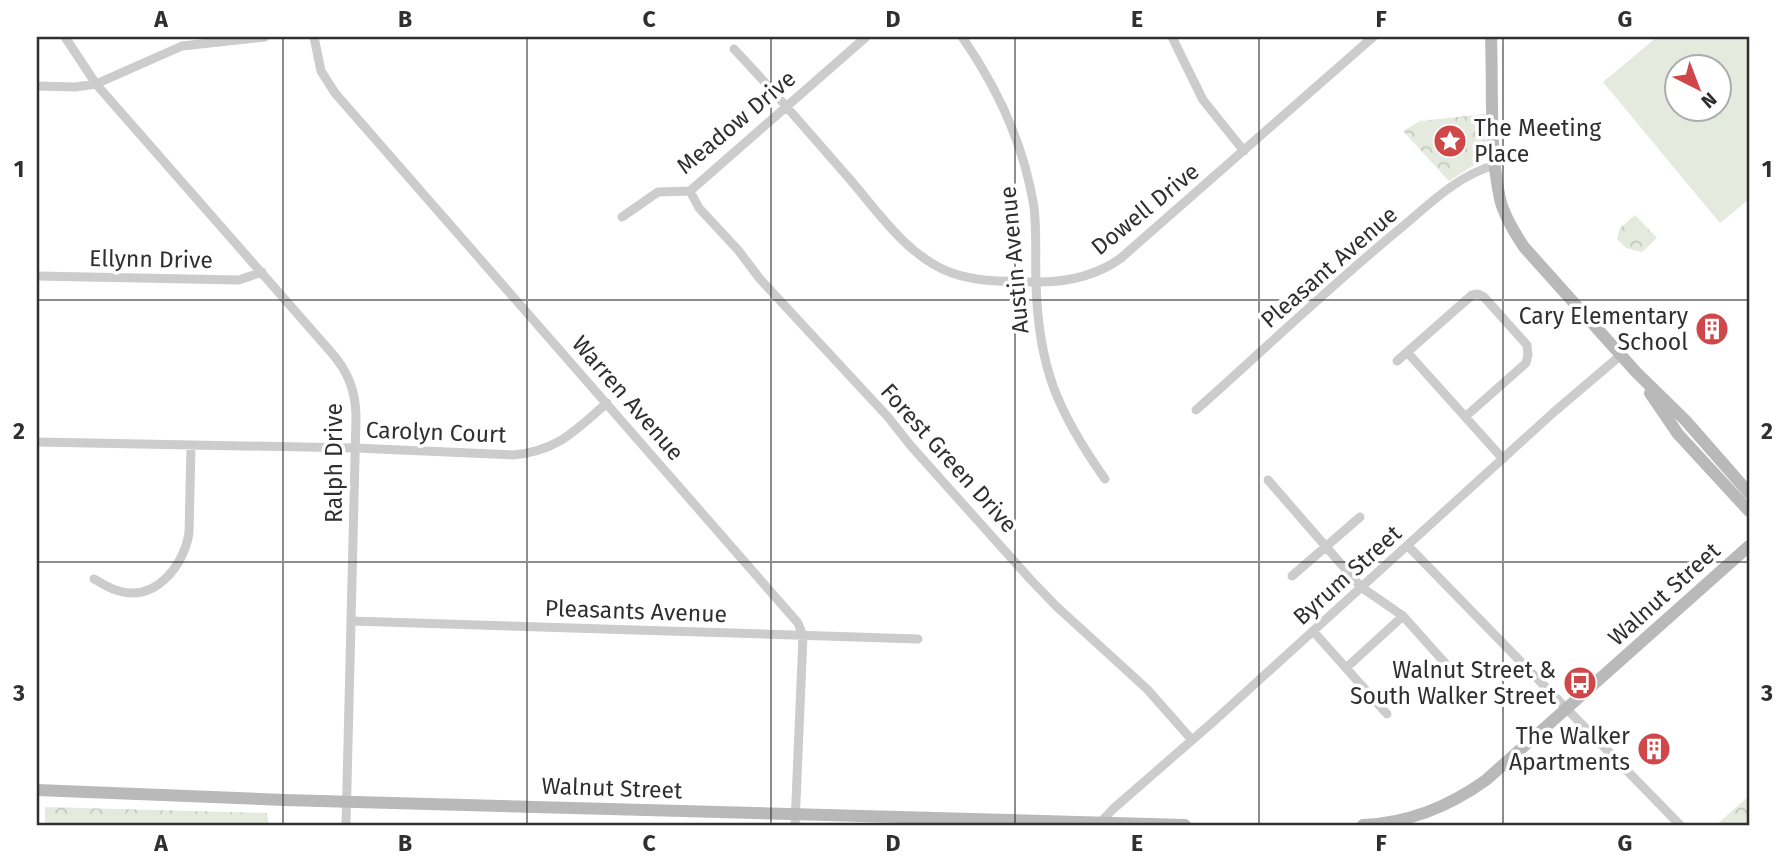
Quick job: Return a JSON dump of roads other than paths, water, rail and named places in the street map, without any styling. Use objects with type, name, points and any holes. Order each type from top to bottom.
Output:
[{"type":"main road","points":[[1491,37],[1495,164],[1500,200],[1506,217],[1524,247],[1636,372],[1686,421],[1749,493]]},
{"type":"main road","points":[[1636,372],[1666,420],[1749,510]]},
{"type":"main road","name":"Walnut Street","points":[[1363,825],[1407,819],[1455,800],[1494,774],[1749,546]]},
{"type":"main road","name":"Walnut Street","points":[[37,790],[795,820],[1185,825]]},
{"type":"street","name":"Ralph Drive","points":[[65,37],[96,84],[346,371],[356,406],[346,825]]},
{"type":"street","points":[[37,86],[75,87],[96,84],[182,46],[265,37]]},
{"type":"street","name":"Warren Avenue","points":[[314,37],[321,71],[335,93],[791,614],[803,636]]},
{"type":"street","name":"Meadow Drive","points":[[622,217],[658,192],[690,191],[866,37]]},
{"type":"street","name":"Austin Avenue","points":[[962,37],[993,87],[1006,114],[1022,160],[1034,209],[1040,338],[1049,377],[1067,421],[1105,479]]},
{"type":"street","points":[[1172,37],[1203,100],[1244,151]]},
{"type":"street","name":"Dowell Drive","points":[[734,49],[892,228],[924,258],[951,272],[971,278],[1036,282],[1074,279],[1112,265],[1373,37]]},
{"type":"street","name":"Pleasant Avenue","points":[[1196,410],[1340,279],[1445,190],[1469,174],[1495,164]]},
{"type":"street","name":"Forest Green Drive","points":[[690,191],[699,208],[738,250],[760,279],[888,417],[1030,579],[1147,689],[1192,740]]},
{"type":"street","name":"Ellynn Drive","points":[[37,276],[239,281],[262,272]]},
{"type":"street","points":[[1397,361],[1472,295],[1485,297],[1527,345],[1528,355],[1526,363],[1465,417]]},
{"type":"street","points":[[1407,352],[1503,459]]},
{"type":"street","name":"Byrum Street","points":[[1099,824],[1118,804],[1621,355]]},
{"type":"street","name":"Carolyn Court","points":[[37,442],[355,448],[513,455],[553,446],[607,403]]},
{"type":"street","points":[[94,579],[117,591],[138,592],[163,581],[178,567],[189,533],[191,447]]},
{"type":"street","points":[[1268,480],[1361,587],[1403,616],[1446,663]]},
{"type":"street","points":[[1292,576],[1360,517]]},
{"type":"street","points":[[1408,546],[1680,825]]},
{"type":"street","points":[[1346,668],[1403,616]]},
{"type":"street","name":"Pleasants Avenue","points":[[352,621],[918,639]]},
{"type":"street","points":[[1313,631],[1387,714]]},
{"type":"street","points":[[795,820],[803,636]]},
{"type":"place","name":"The Meeting Place","points":[[1450,141]]},
{"type":"place","name":"Cary Elementary School","points":[[1712,329]]},
{"type":"place","name":"Walnut Street & South Walker Street","points":[[1580,683]]},
{"type":"place","name":"The Walker Apartments","points":[[1654,749]]}]
